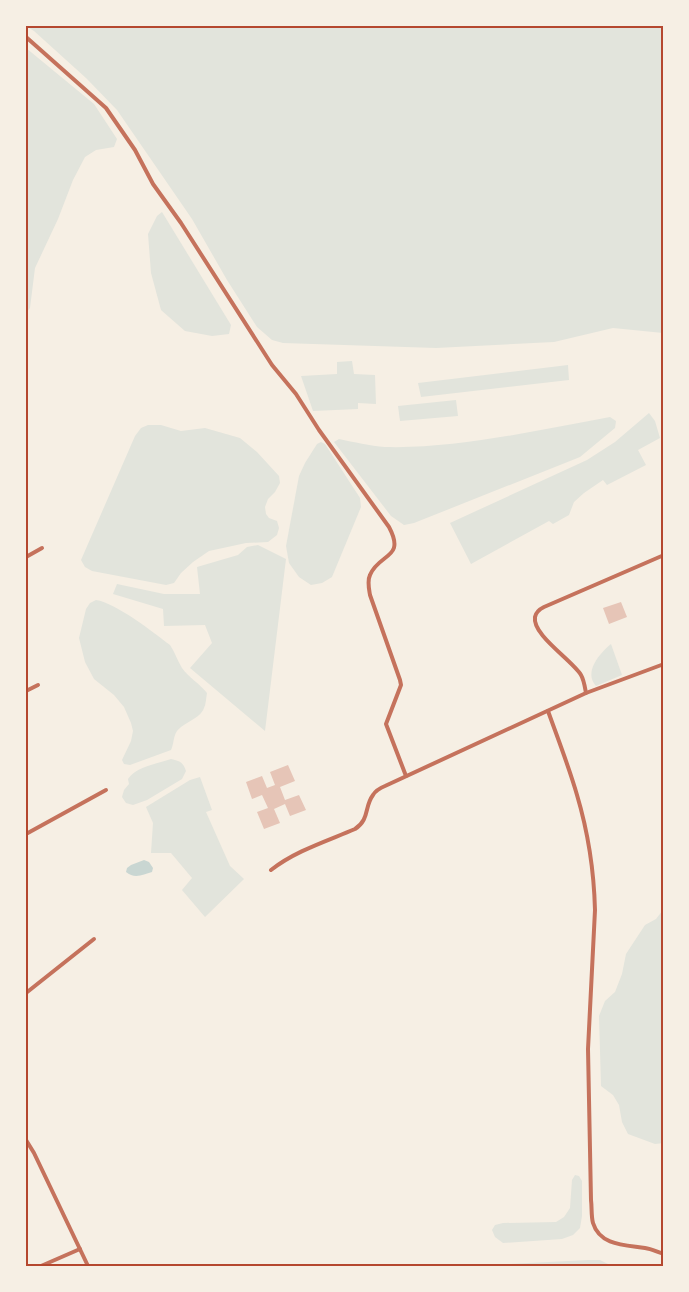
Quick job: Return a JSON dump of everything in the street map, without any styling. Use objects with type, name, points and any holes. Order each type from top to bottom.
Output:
[{"type":"street","points":[[26,38],[106,108],[272,365],[296,394],[395,538],[392,552],[370,574],[369,580],[370,595],[401,685],[386,724],[406,776]]},
{"type":"street","points":[[26,557],[42,548]]},
{"type":"street","points":[[586,693],[580,675],[542,634],[534,618],[536,614],[544,607],[663,555]]},
{"type":"street","points":[[271,870],[291,857],[355,829],[365,819],[371,796],[376,790],[586,693],[663,664]]},
{"type":"street","points":[[26,691],[38,685]]},
{"type":"street","points":[[548,711],[577,796],[594,891],[588,1049],[593,1223],[598,1234],[615,1244],[649,1249],[663,1254]]},
{"type":"street","points":[[26,834],[106,790]]},
{"type":"street","points":[[26,993],[94,939]]},
{"type":"street","points":[[26,1140],[88,1266]]},
{"type":"street","points":[[41,1266],[80,1249]]},
{"type":"shaded area","points":[[26,26],[663,26],[663,333],[613,328],[554,342],[436,348],[283,343],[272,340],[257,327],[192,219],[117,110],[86,78]]},
{"type":"shaded area","points":[[26,48],[94,104],[117,139],[114,147],[96,150],[85,157],[35,268],[30,308],[26,313]]},
{"type":"shaded area","points":[[162,212],[231,325],[229,334],[212,336],[185,331],[161,310],[151,273],[148,234],[157,216]]},
{"type":"shaded area","points":[[352,361],[354,374],[375,375],[376,404],[358,403],[358,409],[313,411],[301,376],[337,374],[337,362]]},
{"type":"shaded area","points":[[568,365],[569,380],[421,397],[418,383]]},
{"type":"shaded area","points":[[456,400],[458,416],[400,421],[398,406]]},
{"type":"shaded area","points":[[649,413],[655,421],[660,438],[638,450],[646,465],[607,485],[603,480],[574,502],[569,515],[553,524],[549,521],[471,564],[450,523],[587,460],[615,442]]},
{"type":"shaded area","points":[[610,417],[616,421],[615,428],[580,457],[404,525],[391,516],[334,442],[339,439],[385,447],[441,445],[498,438]]},
{"type":"shaded area","points":[[148,425],[161,425],[181,431],[205,428],[240,438],[257,452],[279,476],[280,483],[265,507],[269,518],[277,521],[279,528],[277,535],[268,542],[246,543],[209,551],[193,562],[174,583],[166,585],[92,571],[85,567],[81,560],[135,436],[141,428]]},
{"type":"shaded area","points":[[321,442],[325,444],[360,498],[361,507],[332,577],[322,583],[311,585],[299,577],[289,563],[286,546],[299,476],[317,444]]},
{"type":"shaded area","points":[[258,545],[286,559],[265,731],[190,668],[212,643],[205,625],[164,626],[163,609],[113,594],[117,584],[164,594],[200,594],[197,567],[238,555],[247,547]]},
{"type":"shaded area","points":[[96,600],[124,612],[170,645],[184,671],[207,693],[202,712],[177,731],[171,750],[130,765],[124,764],[122,760],[131,741],[133,731],[131,723],[124,707],[114,695],[94,679],[85,662],[79,638],[86,609]]},
{"type":"shaded area","points":[[611,644],[622,675],[596,686],[591,675],[594,663]]},
{"type":"shaded area","points":[[171,759],[179,761],[184,766],[186,771],[182,779],[147,800],[133,805],[126,803],[122,797],[129,784],[128,779],[132,775],[142,768]]},
{"type":"shaded area","points":[[200,777],[212,810],[206,812],[230,866],[244,879],[205,917],[182,890],[192,878],[171,853],[151,853],[153,823],[146,807],[190,780]]},
{"type":"shaded area","points":[[144,860],[149,862],[153,868],[152,872],[135,876],[126,872],[131,865]]},
{"type":"shaded area","points":[[663,910],[664,1143],[655,1144],[628,1134],[622,1122],[619,1105],[613,1095],[601,1086],[599,1016],[605,1001],[615,992],[626,954],[645,925],[656,919]]},
{"type":"shaded area","points":[[575,1175],[579,1176],[582,1181],[582,1216],[580,1228],[573,1235],[562,1239],[503,1243],[495,1237],[492,1230],[495,1225],[556,1222],[564,1217],[570,1208],[572,1180]]},
{"type":"shaded area","points":[[600,1260],[612,1266],[497,1266],[509,1264]]},
{"type":"building","points":[[621,602],[627,617],[609,624],[603,608]]},
{"type":"building","points":[[288,765],[295,781],[280,787],[285,800],[299,795],[306,810],[290,816],[285,804],[274,809],[280,823],[264,829],[257,812],[268,808],[262,795],[252,799],[246,782],[262,776],[267,788],[275,785],[270,772]]}]
